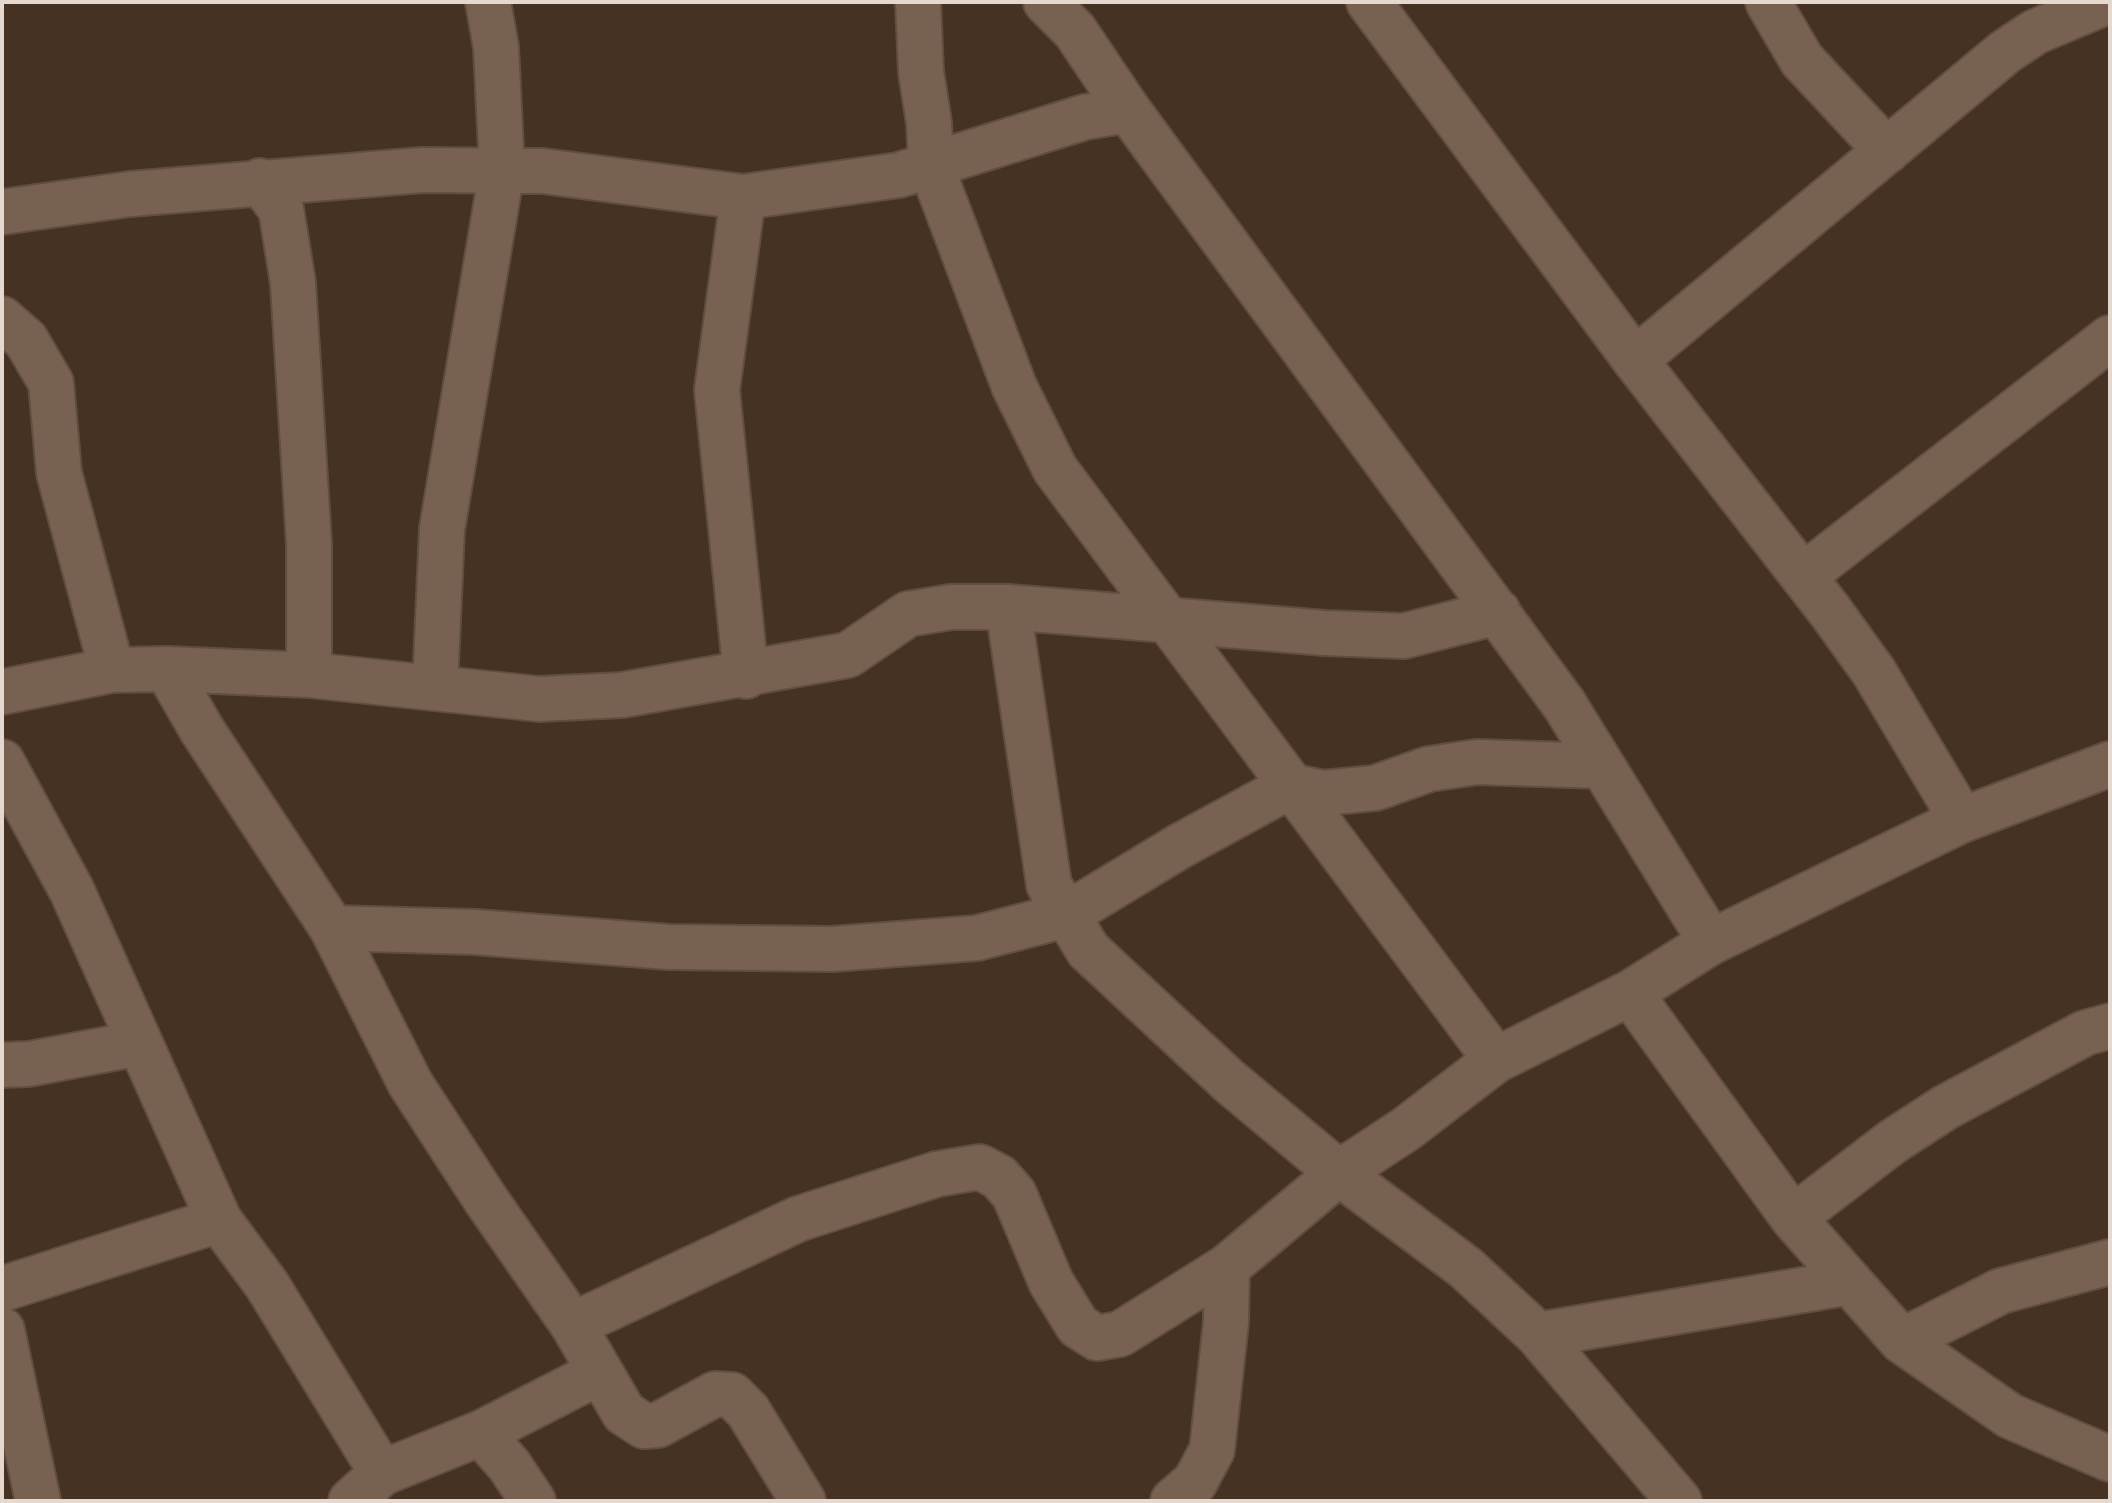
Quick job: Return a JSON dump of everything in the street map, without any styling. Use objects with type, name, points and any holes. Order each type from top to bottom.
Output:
[{"type":"street","points":[[435,686],[442,529],[502,170],[496,47],[488,2]]},
{"type":"street","points":[[918,2],[921,72],[929,123],[931,166],[1030,423],[1055,469],[1496,1060]]},
{"type":"street","points":[[1046,2],[1075,31],[1128,110],[1564,704],[1711,942]]},
{"type":"street","points":[[1369,2],[1635,360],[1874,672],[1962,820]]},
{"type":"street","points":[[1768,2],[1802,60],[1887,151]]},
{"type":"street","points":[[1635,360],[2015,45],[2035,32],[2105,2]]},
{"type":"street","points":[[2,212],[130,194],[260,181],[422,170],[543,171],[743,197],[829,186],[931,166],[1085,117],[1128,110]]},
{"type":"street","points":[[260,181],[281,209],[293,283],[309,544],[309,675]]},
{"type":"street","points":[[743,197],[717,390],[746,676]]},
{"type":"street","points":[[2,319],[26,340],[51,383],[53,433],[62,489],[112,670]]},
{"type":"street","points":[[1803,576],[2110,338]]},
{"type":"street","points":[[2,692],[112,670],[167,669],[309,675],[539,699],[622,695],[746,676],[848,655],[908,614],[951,607],[1008,607],[1168,622],[1404,636],[1498,612]]},
{"type":"street","points":[[1008,607],[1049,885],[1088,950],[1229,1081],[1339,1173],[1466,1268],[1538,1335],[1679,1501]]},
{"type":"street","points":[[167,669],[202,730],[332,928],[410,1083],[573,1325],[598,1373],[624,1413],[644,1426],[658,1425],[715,1394],[732,1395],[748,1411],[803,1501]]},
{"type":"street","points":[[2,762],[72,891],[219,1220],[267,1285],[366,1487],[598,1373]]},
{"type":"street","points":[[332,928],[475,932],[669,947],[833,949],[977,938],[1066,915],[1180,846],[1290,786],[1323,793],[1375,788],[1429,769],[1477,762],[1601,766]]},
{"type":"street","points":[[573,1325],[798,1219],[937,1174],[980,1167],[999,1177],[1014,1194],[1051,1282],[1078,1326],[1097,1338],[1120,1334],[1227,1267],[1339,1173],[1406,1129],[1496,1060],[1630,993],[1711,942],[1962,820],[2110,764]]},
{"type":"street","points":[[1630,993],[1793,1218],[1902,1341],[2010,1416],[2110,1459]]},
{"type":"street","points":[[1793,1218],[1892,1142],[1946,1107],[2085,1033],[2110,1026]]},
{"type":"street","points":[[2,1065],[53,1060],[140,1043]]},
{"type":"street","points":[[2,1289],[219,1220]]},
{"type":"street","points":[[1902,1341],[2001,1291],[2110,1262]]},
{"type":"street","points":[[1173,1501],[1195,1482],[1212,1450],[1226,1322],[1227,1267]]},
{"type":"street","points":[[1538,1335],[1850,1282]]},
{"type":"street","points":[[2,1330],[29,1499]]},
{"type":"street","points":[[481,1433],[509,1465],[533,1501]]}]
